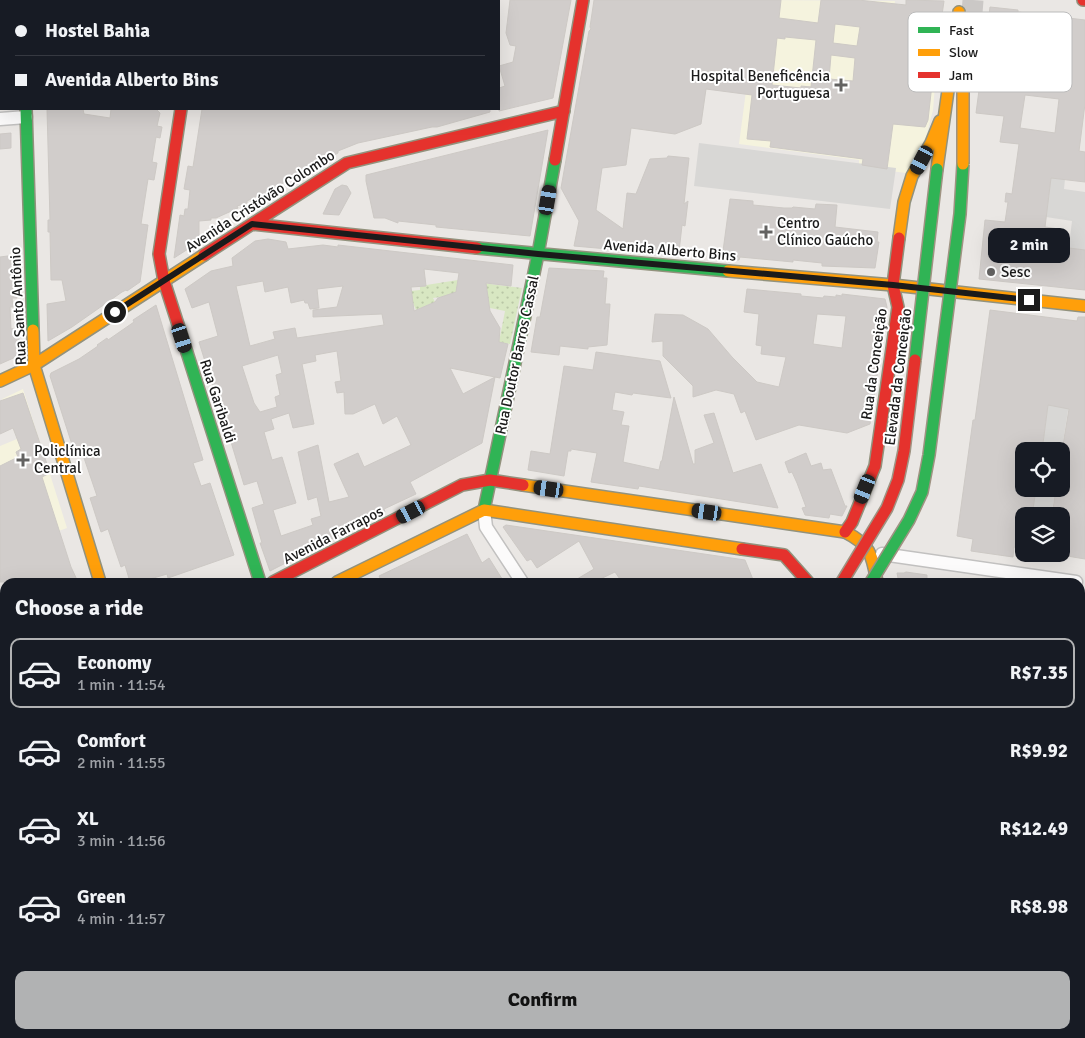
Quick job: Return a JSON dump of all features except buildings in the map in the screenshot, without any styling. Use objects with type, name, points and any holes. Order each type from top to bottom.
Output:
[{"type":"main road","name":"Rua Doutor Barros Cassal","points":[[484,510],[538,254],[583,0]]},
{"type":"main road","name":"Elevada da Conceição","points":[[844,578],[887,508],[898,480],[904,451],[947,92]]},
{"type":"main road","points":[[873,578],[909,520],[922,492],[929,455],[960,214],[963,178],[964,92]]},
{"type":"main road","name":"Rua da Conceição","points":[[845,532],[852,522],[875,466],[898,308],[893,285],[904,202],[912,176],[931,143],[945,109]]},
{"type":"main road","name":"Rua Garibaldi","points":[[182,110],[159,254],[164,281],[259,578]]},
{"type":"main road","name":"Avenida Cristóvão Colombo","points":[[0,381],[34,365],[347,163],[564,112]]},
{"type":"main road","name":"Rua Santo Antônio","points":[[26,113],[34,365],[99,578]]},
{"type":"main road","name":"Avenida Alberto Bins","points":[[252,224],[538,254],[893,285],[1085,306]]},
{"type":"main road","name":"Avenida Farrapos","points":[[281,578],[462,485],[490,480],[845,532]]},
{"type":"main road","points":[[345,578],[484,510],[784,555],[804,578]]},
{"type":"main road","points":[[845,532],[860,538],[872,552],[876,578]]},
{"type":"street","points":[[0,119],[26,113]]},
{"type":"street","name":"Rua Doutor Barros Cassal","points":[[484,510],[486,527],[519,578]]},
{"type":"street","points":[[872,552],[1049,578]]},
{"type":"shaded area","name":"Hospital Beneficência Portuguesa","points":[[758,0],[895,1],[889,60],[908,59],[908,92],[934,92],[933,110],[926,137],[906,173],[859,167],[859,160],[739,144]]},
{"type":"shaded area","points":[[699,143],[896,168],[890,209],[694,186]]},
{"type":"shaded area","points":[[1051,178],[1065,179],[1064,189],[1085,192],[1085,290],[1064,288],[1072,221],[1046,217]]},
{"type":"shaded area","name":"Policlínica Central","points":[[23,389],[67,528],[25,543],[0,483],[0,446],[17,439],[2,399]]},
{"type":"shaded area","points":[[1070,398],[1063,442],[1043,442],[1048,405]]},
{"type":"shaded area","points":[[1035,497],[1055,497],[1053,507],[1033,507]]},
{"type":"green space","points":[[458,280],[522,288],[510,344],[499,342],[505,311],[490,308],[486,290],[433,298],[435,302],[416,310],[412,301],[392,293],[420,290],[420,286]]},
{"type":"tunnel","points":[[972,12],[973,0]]},
{"type":"traffic: fast","points":[[26,110],[33,330]]},
{"type":"traffic: fast","points":[[484,510],[538,254],[555,160]]},
{"type":"traffic: fast","points":[[873,578],[909,520],[922,492],[929,455],[960,214],[963,164]]},
{"type":"traffic: fast","points":[[915,360],[937,169]]},
{"type":"traffic: fast","points":[[477,248],[728,271]]},
{"type":"traffic: fast","points":[[184,343],[259,578]]},
{"type":"traffic: slow","points":[[937,169],[948,92]]},
{"type":"traffic: slow","points":[[963,92],[963,164]]},
{"type":"traffic: slow","points":[[899,238],[904,202],[912,176],[931,143],[940,121]]},
{"type":"traffic: slow","points":[[0,381],[34,365],[204,255]]},
{"type":"traffic: slow","points":[[728,271],[893,285],[1085,306]]},
{"type":"traffic: slow","points":[[33,330],[34,365],[99,578]]},
{"type":"traffic: slow","points":[[523,485],[845,532],[865,546],[872,558],[876,578]]},
{"type":"traffic: slow","points":[[345,578],[484,510],[742,549]]},
{"type":"traffic: jam","points":[[555,160],[583,0]]},
{"type":"traffic: jam","points":[[181,110],[159,254],[164,281],[184,343]]},
{"type":"traffic: jam","points":[[204,255],[347,163],[564,111]]},
{"type":"traffic: jam","points":[[252,224],[477,248]]},
{"type":"traffic: jam","points":[[845,532],[852,522],[875,466],[898,307],[893,285],[899,238]]},
{"type":"traffic: jam","points":[[844,578],[887,508],[898,480],[904,451],[915,360]]},
{"type":"traffic: jam","points":[[281,578],[462,485],[490,480],[523,485]]},
{"type":"traffic: jam","points":[[742,549],[784,555],[804,578]]},
{"type":"place","name":"Hospital Beneficência Portuguesa","points":[[841,85]]},
{"type":"place","name":"Centro Clínico Gaúcho","points":[[766,232]]},
{"type":"place","name":"Sesc","points":[[991,272]]},
{"type":"place","name":"Policlínica Central","points":[[23,460]]},
{"type":"route","points":[[115,312],[252,224],[538,254],[893,285],[1029,300]]}]
